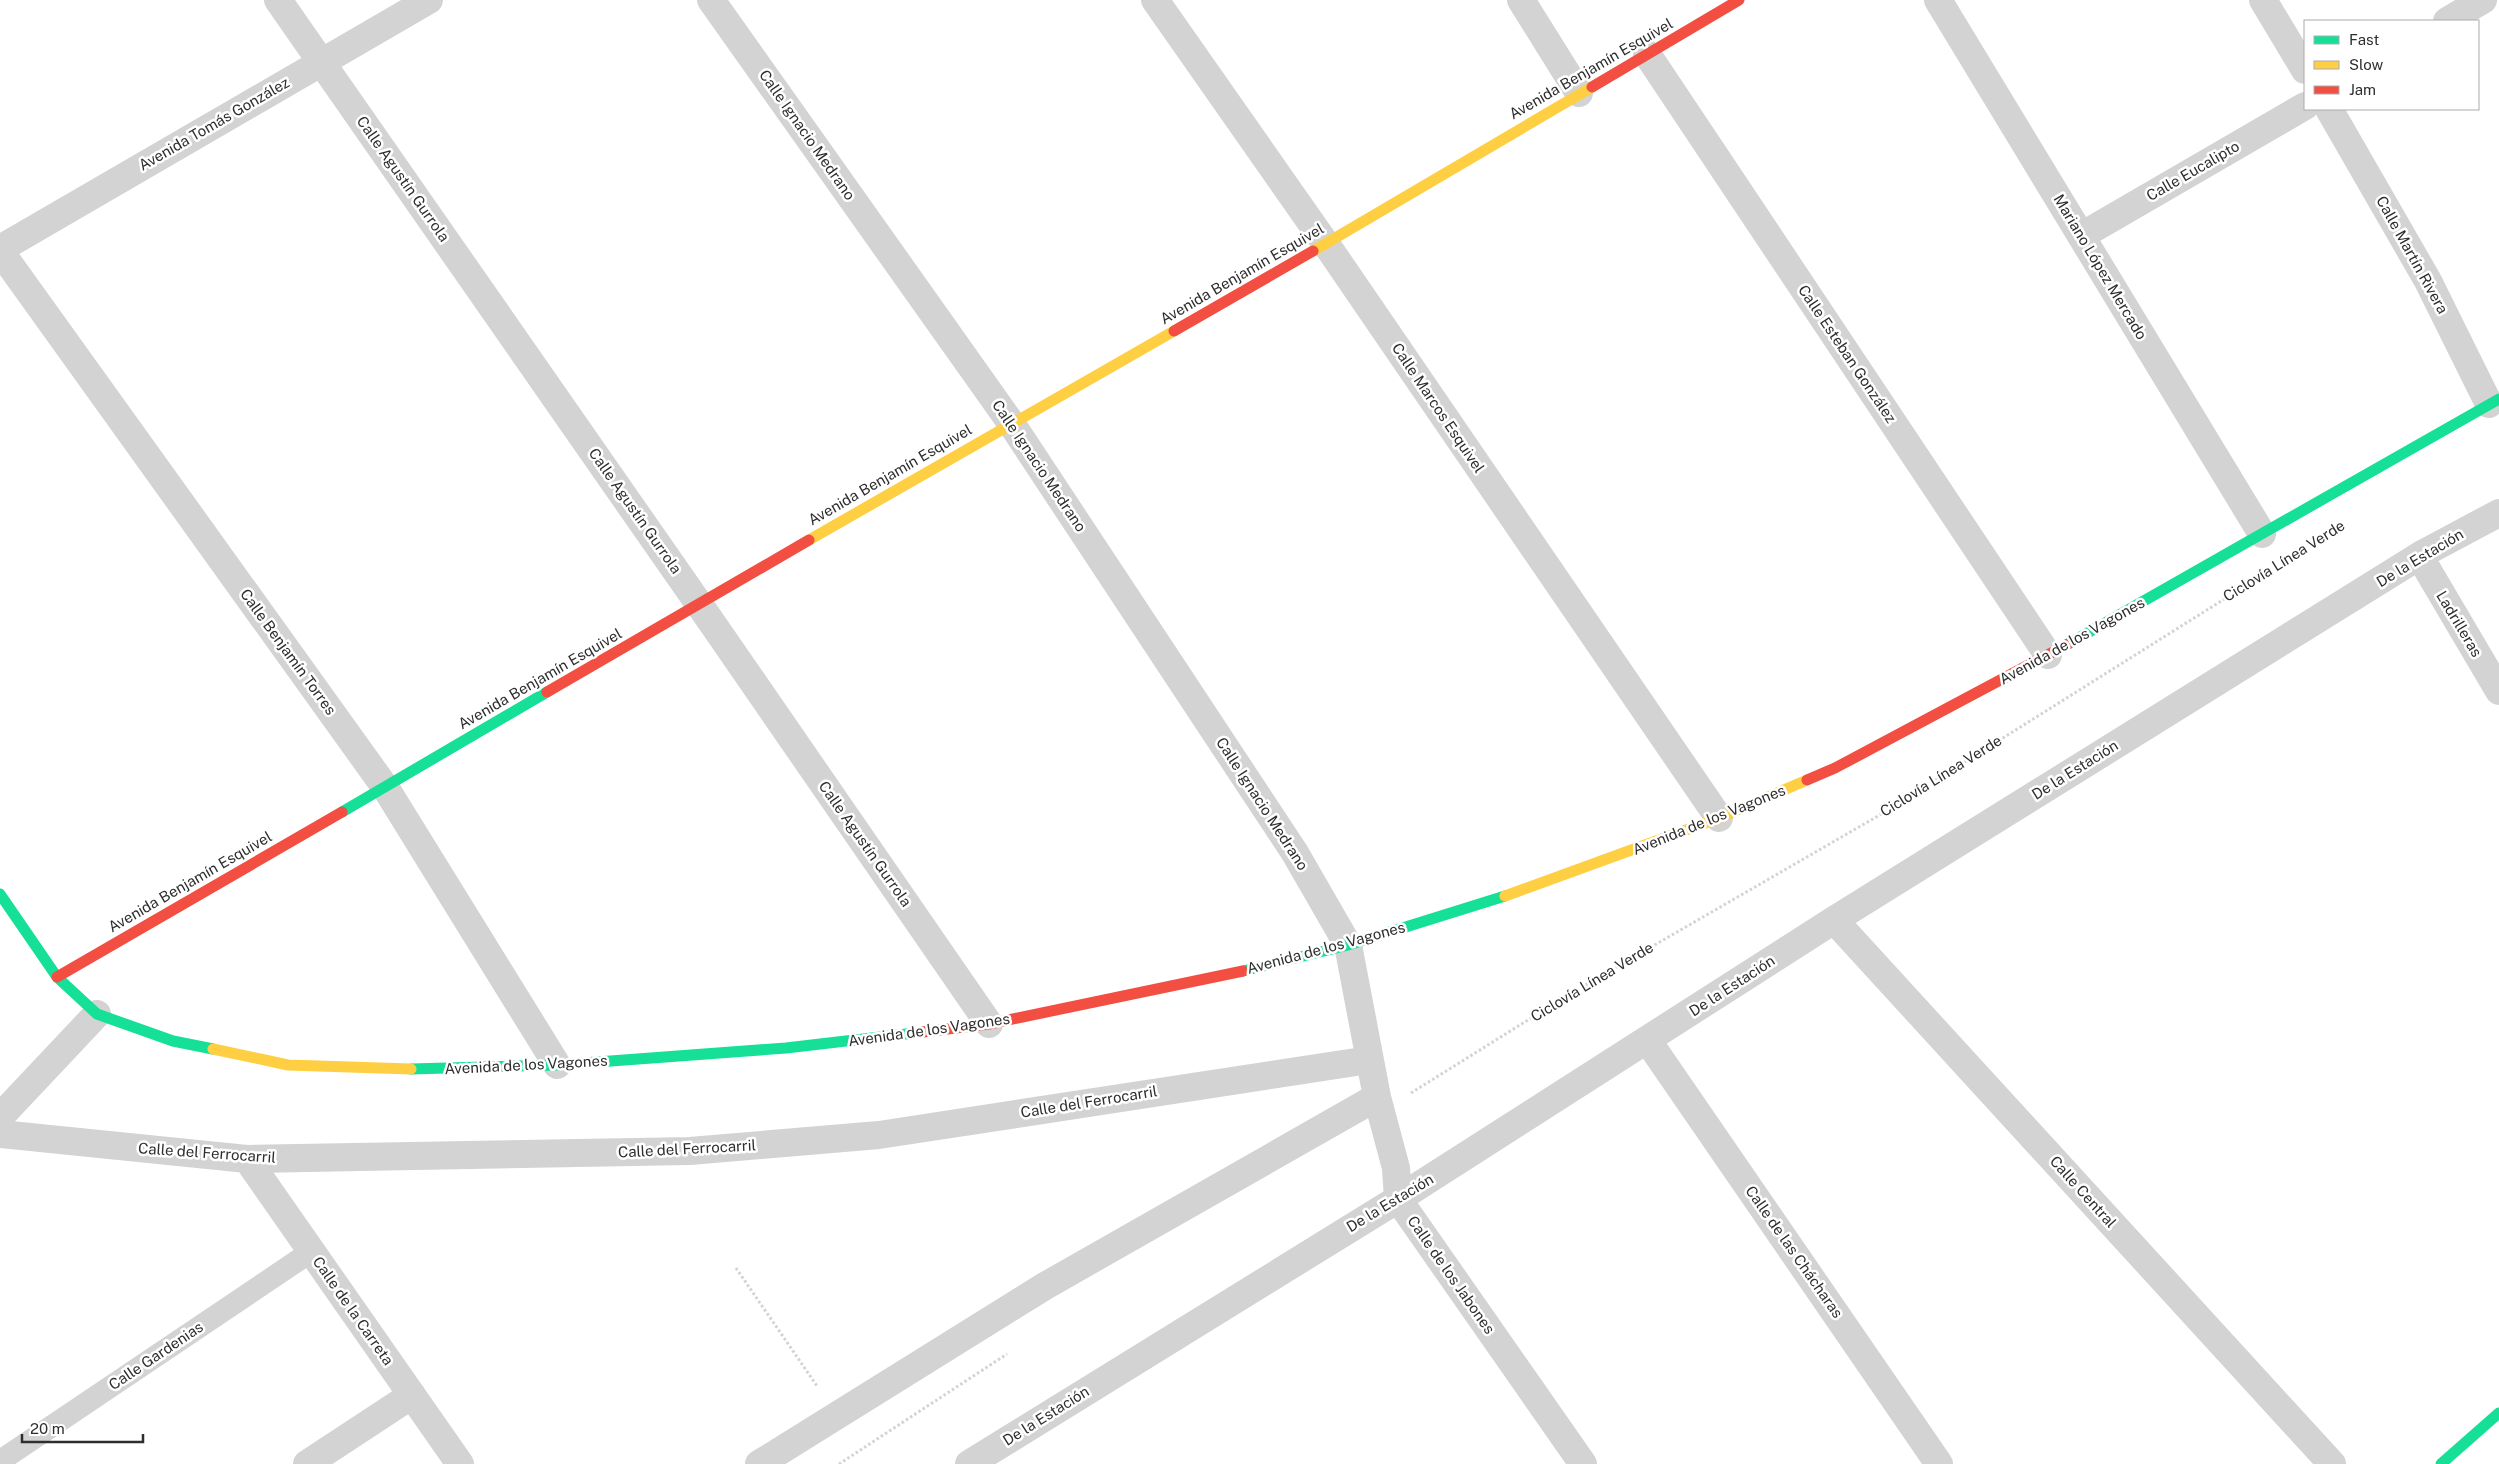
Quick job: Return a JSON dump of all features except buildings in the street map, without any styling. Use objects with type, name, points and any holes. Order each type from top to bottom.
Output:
[{"type":"street","name":"Calle Agustín Gurrola","points":[[278,0],[989,1024]]},
{"type":"street","name":"Avenida Tomás González","points":[[0,250],[321,61],[429,0]]},
{"type":"street","name":"Calle Ignacio Medrano","points":[[711,0],[1011,423],[1295,853],[1348,946]]},
{"type":"street","name":"Calle Marcos Esquivel","points":[[1155,0],[1326,244],[1719,818]]},
{"type":"street","points":[[1520,0],[1579,93]]},
{"type":"street","name":"Avenida Benjamín Esquivel","points":[[57,977],[1011,423],[1326,244],[1739,0]]},
{"type":"street","name":"Mariano López Mercado","points":[[1938,0],[2262,534]]},
{"type":"street","points":[[2263,0],[2304,68]]},
{"type":"street","points":[[2449,20],[2483,0]]},
{"type":"street","name":"Calle Esteban González","points":[[1647,54],[2048,655]]},
{"type":"street","name":"Calle Eucalipto","points":[[2081,236],[2304,107]]},
{"type":"street","name":"Calle Martín Rivera","points":[[2330,110],[2428,281],[2494,402]]},
{"type":"street","name":"Calle Benjamín Torres","points":[[0,250],[385,787],[557,1065]]},
{"type":"street","name":"Avenida de los Vagones","points":[[0,894],[57,977],[97,1014],[173,1041],[288,1065],[407,1069],[557,1065],[786,1048],[989,1024],[1225,975],[1348,946],[1536,886],[1719,818],[1836,768],[2048,655],[2494,402]]},
{"type":"street","name":"De la Estación","points":[[969,1464],[1398,1199],[1648,1041],[1834,920],[2420,557],[2499,513]]},
{"type":"street","name":"Ladrilleras","points":[[2420,557],[2499,691]]},
{"type":"street","name":"Calle Central","points":[[1834,920],[2332,1464]]},
{"type":"street","name":"Calle de los Jabones","points":[[1348,946],[1378,1105],[1396,1168],[1398,1199],[1583,1464]]},
{"type":"street","points":[[0,1117],[97,1014]]},
{"type":"street","name":"Calle de las Chácharas","points":[[1648,1041],[1939,1464]]},
{"type":"street","name":"Calle del Ferrocarril","points":[[0,1134],[247,1159],[690,1152],[880,1135],[1369,1060]]},
{"type":"street","points":[[759,1464],[1045,1286],[1378,1105]]},
{"type":"street","name":"Calle de la Carreta","points":[[247,1159],[460,1464]]},
{"type":"street","points":[[307,1464],[412,1395]]},
{"type":"street","points":[[2441,1464],[2499,1413]]},
{"type":"lane","name":"Calle Gardenias","points":[[0,1461],[312,1251]]},
{"type":"path","name":"Ciclovía Línea Verde","points":[[1378,1105],[1885,812],[2230,595]]},
{"type":"path","points":[[736,1268],[819,1390]]},
{"type":"traffic: fast","points":[[2068,644],[2499,399]]},
{"type":"traffic: fast","points":[[342,812],[547,692]]},
{"type":"traffic: fast","points":[[0,894],[57,977],[97,1014],[173,1041],[213,1049]]},
{"type":"traffic: fast","points":[[1243,971],[1348,945],[1505,896]]},
{"type":"traffic: fast","points":[[411,1069],[557,1065],[786,1048],[923,1032]]},
{"type":"traffic: fast","points":[[2441,1464],[2499,1413]]},
{"type":"traffic: slow","points":[[1313,251],[1592,87]]},
{"type":"traffic: slow","points":[[809,540],[1174,331]]},
{"type":"traffic: slow","points":[[1505,896],[1719,818],[1807,780]]},
{"type":"traffic: slow","points":[[213,1049],[288,1065],[411,1069]]},
{"type":"traffic: jam","points":[[1592,87],[1739,0]]},
{"type":"traffic: jam","points":[[1174,331],[1313,251]]},
{"type":"traffic: jam","points":[[547,692],[809,540]]},
{"type":"traffic: jam","points":[[1807,780],[1835,768],[2068,644]]},
{"type":"traffic: jam","points":[[57,977],[342,812]]},
{"type":"traffic: jam","points":[[923,1032],[989,1024],[1243,971]]}]
